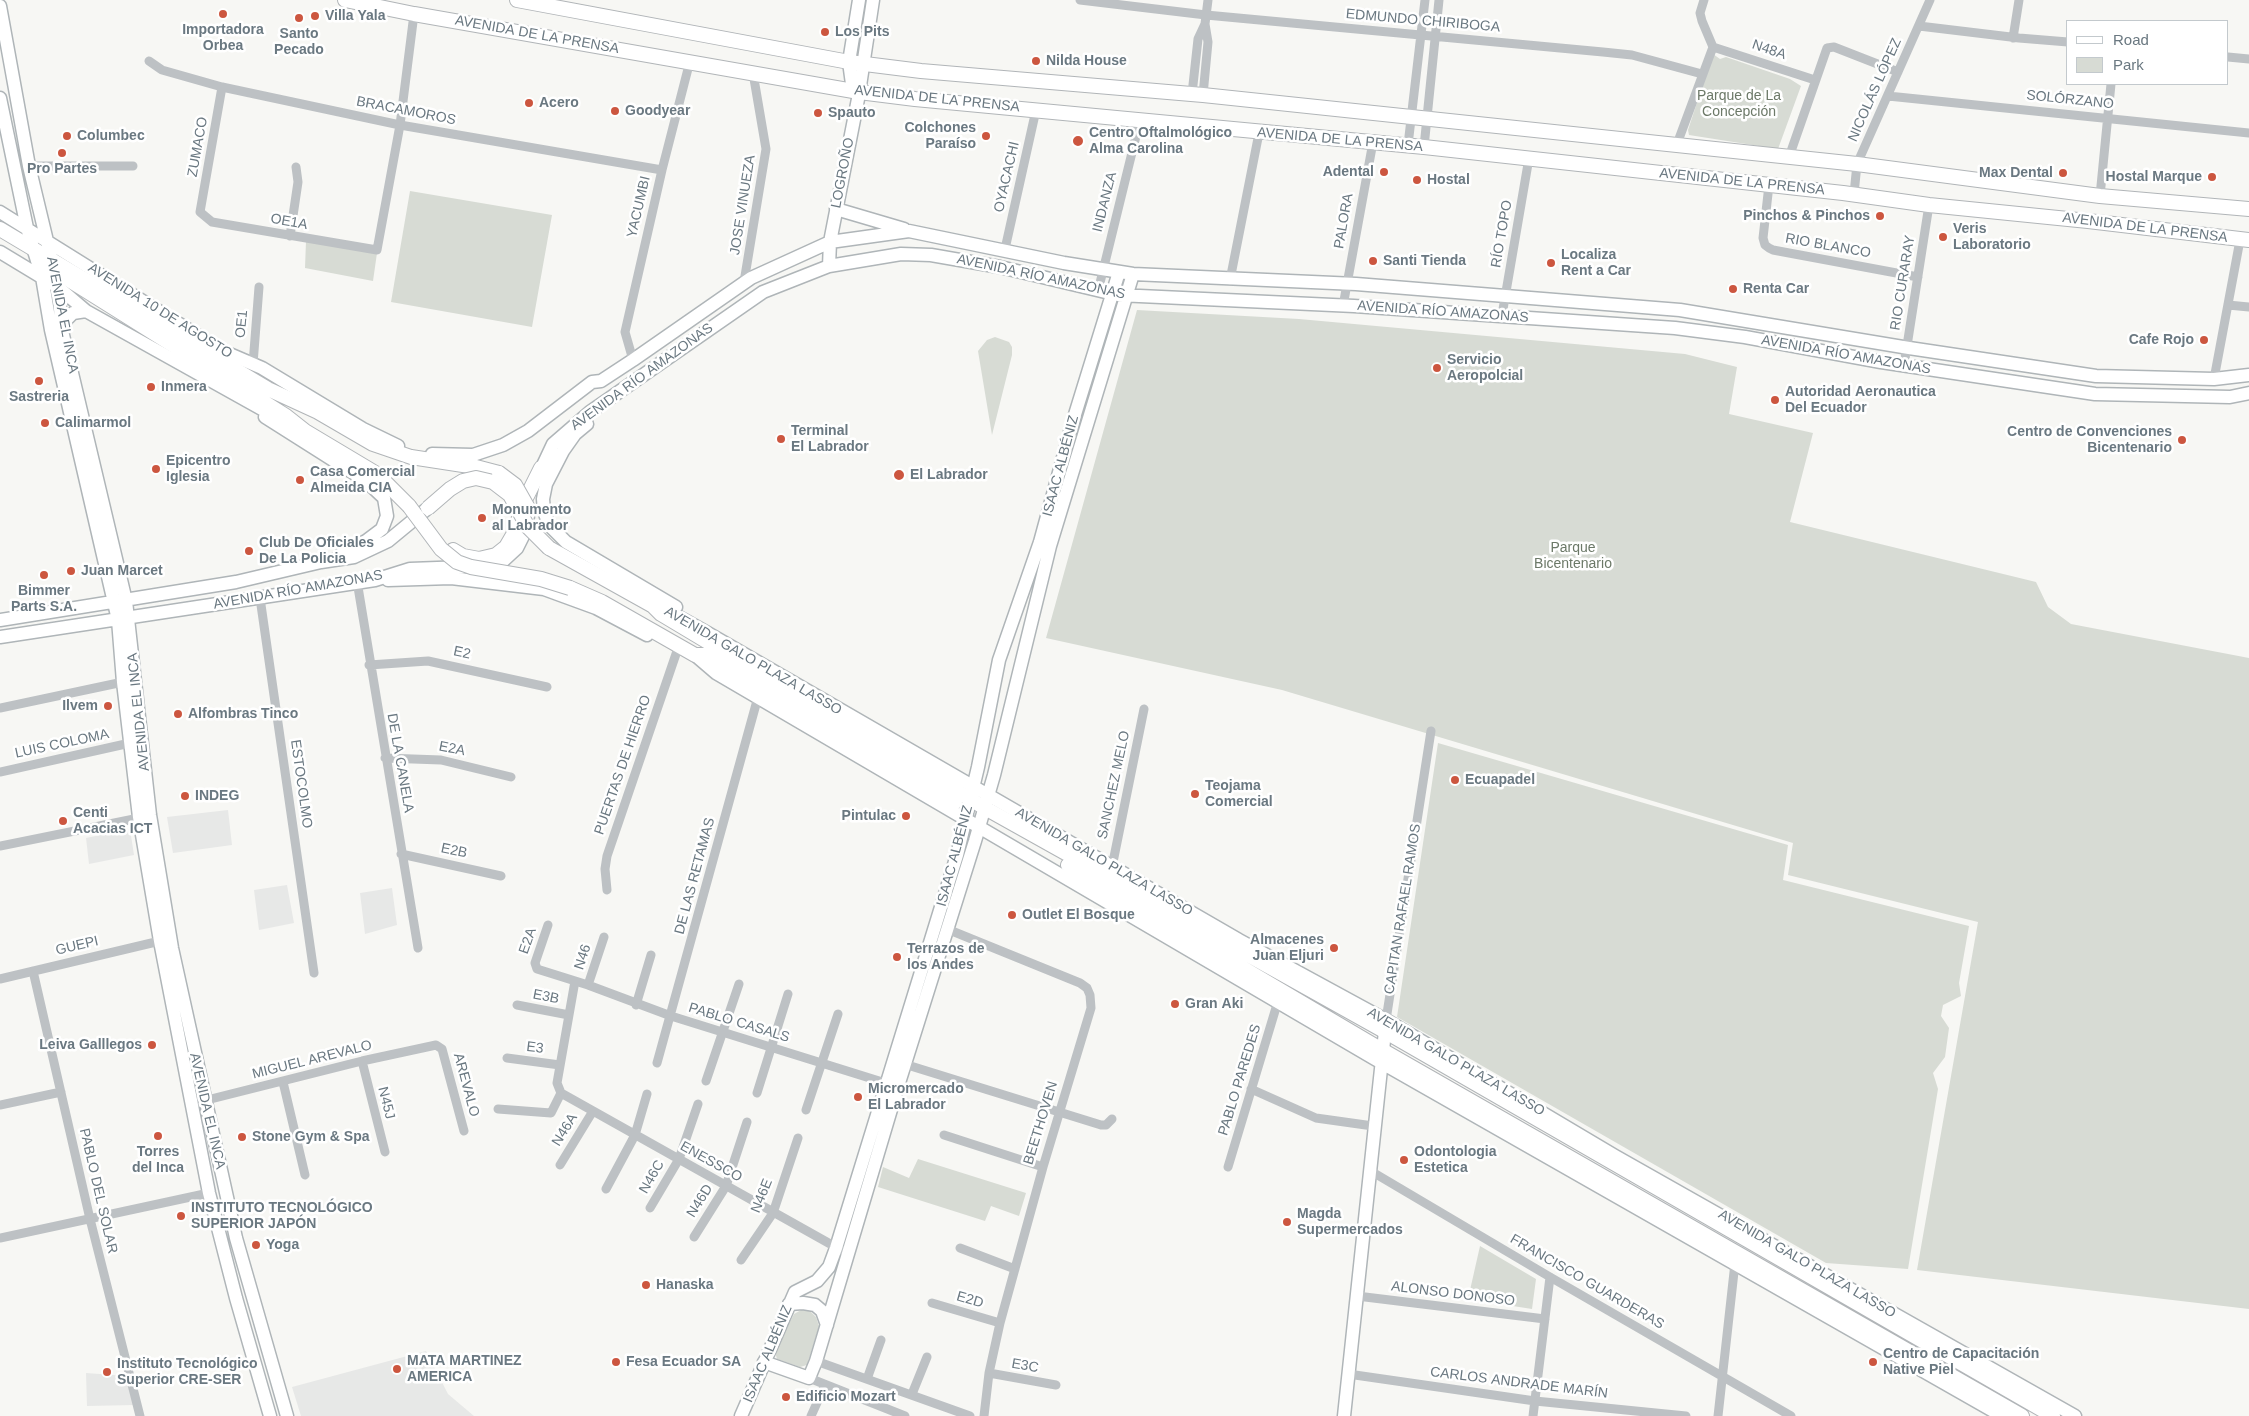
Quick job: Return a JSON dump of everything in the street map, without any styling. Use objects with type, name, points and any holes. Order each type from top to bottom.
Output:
[{"type":"main road","name":"AVENIDA DE LA PRENSA","points":[[345,0],[414,14],[753,73],[856,88],[1036,110],[1529,158],[2244,240]]},
{"type":"main road","name":"AVENIDA DE LA PRENSA","points":[[517,0],[856,63],[921,71],[1198,94],[1427,120],[1677,144],[1857,164],[2100,196],[2249,209]]},
{"type":"main road","points":[[856,63],[859,0]]},
{"type":"main road","points":[[856,63],[873,0]]},
{"type":"main road","name":"AVENIDA EL INCA","points":[[0,6],[29,166],[47,241],[51,330],[120,601]]},
{"type":"main road","name":"LOGROÑO","points":[[829,266],[830,242],[856,88],[856,63]]},
{"type":"main road","name":"AVENIDA EL INCA","points":[[0,98],[27,228],[35,255]]},
{"type":"main road","points":[[836,209],[909,230]]},
{"type":"main road","name":"AVENIDA 10 DE AGOSTO","points":[[0,212],[318,412],[379,447],[411,457],[486,469],[508,479],[518,489],[549,548]]},
{"type":"main road","name":"AVENIDA 10 DE AGOSTO","points":[[0,229],[35,255],[49,269],[286,416],[305,431]]},
{"type":"main road","name":"AVENIDA RÍO AMAZONAS","points":[[220,350],[253,364],[385,441],[409,450],[447,456],[473,456],[503,446],[528,431],[592,382],[601,381],[633,360],[744,282],[830,242],[909,230],[1064,263],[1133,274],[1347,284],[1680,310],[1907,348],[2096,376],[2214,380],[2249,375]]},
{"type":"main road","name":"AVENIDA 10 DE AGOSTO","points":[[0,239],[35,255]]},
{"type":"main road","name":"AVENIDA 10 DE AGOSTO","points":[[0,252],[49,269],[268,389],[318,412]]},
{"type":"main road","name":"AVENIDA RÍO AMAZONAS","points":[[0,638],[357,581],[375,580],[410,569],[481,568],[492,566],[504,560],[515,550],[524,534],[534,488],[541,468],[553,444],[561,435],[624,386],[645,374],[763,292],[829,266],[874,257],[931,254],[1126,296],[1502,315],[1675,328],[1745,337],[1904,365],[2095,394],[2230,397],[2249,393]]},
{"type":"main road","name":"AVENIDA EL INCA","points":[[49,269],[58,287],[62,331],[124,619],[160,940],[191,1104],[209,1193],[236,1298],[270,1416]]},
{"type":"main road","name":"ISAAC ALBÉNIZ","points":[[899,1062],[947,929],[984,812],[1072,421],[1119,272]]},
{"type":"main road","name":"ISAAC ALBÉNIZ","points":[[741,1416],[795,1292],[817,1281],[829,1266],[836,1248],[899,1062],[957,856],[999,660],[1045,544],[1133,274]]},
{"type":"main road","name":"AVENIDA 10 DE AGOSTO","points":[[58,287],[86,311],[305,431],[377,474],[409,506],[441,549],[457,562],[471,567],[541,579],[570,588],[602,602],[695,655]]},
{"type":"main road","points":[[62,331],[66,320],[73,313],[86,311]]},
{"type":"main road","points":[[1745,337],[1746,322]]},
{"type":"main road","points":[[645,374],[576,434],[563,451],[546,484],[543,499],[544,511],[549,525],[566,542],[690,616],[706,632]]},
{"type":"main road","points":[[228,390],[307,444],[368,482],[384,498],[387,516],[380,531],[361,544],[322,562]]},
{"type":"main road","points":[[409,506],[429,521],[453,550],[463,556],[479,559],[496,555],[506,547],[513,535],[526,498],[541,468]]},
{"type":"main road","points":[[428,508],[450,488],[463,481],[476,478],[493,482],[510,495],[528,527],[549,548],[653,606]]},
{"type":"main road","name":"AVENIDA RÍO AMAZONAS","points":[[0,620],[236,582],[322,562],[354,557],[388,541],[428,508]]},
{"type":"main road","points":[[375,580],[451,578],[544,589],[596,608],[716,673]]},
{"type":"main road","name":"AVENIDA GALO PLAZA LASSO","points":[[653,606],[663,608],[706,632],[969,804]]},
{"type":"main road","name":"AVENIDA GALO PLAZA LASSO","points":[[653,606],[661,614],[969,804]]},
{"type":"main road","name":"AVENIDA EL INCA","points":[[124,619],[123,682],[130,743],[205,1102],[239,1247],[287,1416]]},
{"type":"main road","name":"AVENIDA GALO PLAZA LASSO","points":[[695,655],[704,655],[969,804],[1385,1025],[2074,1416]]},
{"type":"main road","name":"AVENIDA GALO PLAZA LASSO","points":[[695,655],[716,673],[758,697],[984,812],[1381,1056],[2002,1416]]},
{"type":"main road","name":"AVENIDA GALO PLAZA LASSO","points":[[984,812],[1112,867],[2053,1416]]},
{"type":"main road","name":"AVENIDA GALO PLAZA LASSO","points":[[984,812],[1278,1001],[1381,1056],[2022,1416]]},
{"type":"main road","name":"CAPITAN RAFAEL RAMOS","points":[[1344,1416],[1385,1025]]},
{"type":"main road","name":"ISAAC ALBÉNIZ","points":[[809,1378],[828,1325],[892,1084]]},
{"type":"main road","points":[[789,1304],[804,1303],[815,1305],[822,1311],[828,1325]]},
{"type":"main road","points":[[764,1362],[809,1378]]},
{"type":"street","name":"EDMUNDO CHIRIBOGA","points":[[1080,0],[1205,20],[1422,34],[1632,55],[1702,74]]},
{"type":"street","points":[[1198,94],[1208,42],[1205,20],[1208,0]]},
{"type":"street","points":[[1408,145],[1425,0]]},
{"type":"street","points":[[1424,147],[1439,0]]},
{"type":"street","points":[[1677,144],[1713,47],[1700,13],[1704,0]]},
{"type":"street","name":"NICOLÁS LÓPEZ","points":[[1854,194],[1857,164],[1930,0]]},
{"type":"street","points":[[2013,38],[2019,0]]},
{"type":"street","points":[[400,125],[414,14]]},
{"type":"street","points":[[1919,26],[2013,38],[2066,42]]},
{"type":"street","name":"N48A","points":[[1713,47],[1815,80]]},
{"type":"street","points":[[1789,157],[1824,53],[1829,47],[1834,47],[1898,72]]},
{"type":"street","points":[[2229,57],[2249,59]]},
{"type":"street","name":"BRACAMOROS","points":[[149,61],[162,70],[222,87],[400,125],[662,170]]},
{"type":"street","name":"YACUMBI","points":[[633,360],[625,332],[662,170],[690,61]]},
{"type":"street","name":"JOSE VINUEZA","points":[[744,282],[766,149],[753,73]]},
{"type":"street","points":[[2100,196],[2112,85]]},
{"type":"street","name":"ZUMACO","points":[[200,212],[222,87]]},
{"type":"street","name":"SOLÓRZANO","points":[[1888,96],[2249,133]]},
{"type":"street","name":"OYACACHI","points":[[1004,249],[1036,110]]},
{"type":"street","name":"INDANZA","points":[[1098,291],[1140,120]]},
{"type":"street","name":"OE1A","points":[[200,212],[212,222],[378,250],[400,125]]},
{"type":"street","points":[[1230,280],[1259,133]]},
{"type":"street","name":"PALORA","points":[[1343,306],[1373,142]]},
{"type":"street","name":"RÍO TOPO","points":[[1502,315],[1529,158]]},
{"type":"street","points":[[29,166],[133,166]]},
{"type":"street","points":[[290,236],[298,182],[296,167]]},
{"type":"street","name":"RIO BLANCO","points":[[1769,185],[1763,238],[1765,245],[1769,248],[1918,276]]},
{"type":"street","name":"RIO CURARAY","points":[[1904,365],[1929,205]]},
{"type":"street","points":[[2214,380],[2228,305],[2244,240]]},
{"type":"street","name":"OE1","points":[[253,364],[259,287]]},
{"type":"street","points":[[2228,305],[2249,307]]},
{"type":"street","name":"DE LA CANELA","points":[[357,581],[369,665],[418,948]]},
{"type":"street","name":"ESTOCOLMO","points":[[260,598],[314,974]]},
{"type":"street","name":"PUERTAS DE HIERRO","points":[[607,890],[605,869],[607,856],[677,651]]},
{"type":"street","name":"E2","points":[[369,665],[428,661],[452,664],[547,687]]},
{"type":"street","points":[[0,708],[123,682]]},
{"type":"street","name":"DE LAS RETAMAS","points":[[657,1063],[758,697]]},
{"type":"street","name":"SANCHEZ MELO","points":[[1112,867],[1144,709]]},
{"type":"street","name":"CAPITAN RAFAEL RAMOS","points":[[1385,1025],[1431,731]]},
{"type":"street","name":"LUIS COLOMA","points":[[0,772],[130,743]]},
{"type":"street","name":"E2A","points":[[385,758],[441,760],[512,777]]},
{"type":"street","points":[[0,846],[145,816]]},
{"type":"street","name":"E2B","points":[[401,854],[501,876]]},
{"type":"street","name":"E2A","points":[[535,967],[548,924]]},
{"type":"street","name":"BEETHOVEN","points":[[947,929],[1080,983],[1087,988],[1090,995],[1091,1008],[1059,1111],[1000,1324],[989,1374],[984,1416]]},
{"type":"street","name":"N46","points":[[588,985],[604,937]]},
{"type":"street","name":"GUEPI","points":[[0,979],[160,940]]},
{"type":"street","points":[[636,1005],[651,954]]},
{"type":"street","name":"PABLO CASALS","points":[[535,967],[588,985],[636,1005],[892,1084]]},
{"type":"street","name":"PABLO DEL SOLAR","points":[[33,971],[90,1219],[140,1416]]},
{"type":"street","points":[[498,1109],[551,1113],[561,1093],[557,1083],[575,981]]},
{"type":"street","points":[[706,1081],[739,984]]},
{"type":"street","points":[[756,1093],[788,994]]},
{"type":"street","name":"PABLO PAREDES","points":[[1228,1167],[1278,1001]]},
{"type":"street","name":"E3B","points":[[517,1005],[569,1015]]},
{"type":"street","points":[[806,1110],[838,1014]]},
{"type":"street","name":"MIGUEL AREVALO","points":[[191,1104],[362,1061],[439,1046]]},
{"type":"street","name":"AREVALO","points":[[439,1046],[442,1049],[464,1131]]},
{"type":"street","name":"E3","points":[[507,1058],[560,1065]]},
{"type":"street","name":"N45J","points":[[362,1061],[385,1152]]},
{"type":"street","points":[[899,1062],[1059,1111],[1101,1126],[1106,1125],[1112,1119]]},
{"type":"street","points":[[283,1082],[305,1175]]},
{"type":"street","points":[[1251,1089],[1316,1118],[1374,1126]]},
{"type":"street","points":[[0,1105],[61,1092]]},
{"type":"street","name":"ENESSCO","points":[[561,1093],[848,1254]]},
{"type":"street","points":[[606,1189],[635,1136],[647,1094]]},
{"type":"street","name":"N46C","points":[[650,1208],[679,1160],[698,1104]]},
{"type":"street","name":"N46A","points":[[560,1164],[593,1111]]},
{"type":"street","name":"N46D","points":[[694,1237],[726,1186],[747,1122]]},
{"type":"street","points":[[944,1135],[1043,1167]]},
{"type":"street","name":"N46E","points":[[742,1260],[774,1213],[798,1138]]},
{"type":"street","name":"FRANCISCO GUARDERAS","points":[[1369,1170],[1791,1416]]},
{"type":"street","points":[[0,1238],[209,1193]]},
{"type":"street","points":[[960,1248],[1015,1269]]},
{"type":"street","points":[[1718,1416],[1735,1262]]},
{"type":"street","points":[[1533,1416],[1550,1277]]},
{"type":"street","name":"ALONSO DONOSO","points":[[1357,1296],[1545,1319]]},
{"type":"street","name":"E2D","points":[[932,1304],[1000,1324]]},
{"type":"street","points":[[866,1379],[882,1340]]},
{"type":"street","points":[[912,1394],[927,1356]]},
{"type":"street","points":[[816,1361],[970,1416]]},
{"type":"street","name":"E3C","points":[[989,1374],[1056,1385]]},
{"type":"street","name":"CARLOS ANDRADE MARÍN","points":[[1348,1374],[1535,1401],[1686,1416]]},
{"type":"street","points":[[809,1378],[905,1416]]},
{"type":"street","points":[[811,1416],[825,1385]]},
{"type":"shaded area","points":[[228,810],[232,845],[173,853],[167,817]]},
{"type":"shaded area","points":[[130,829],[134,855],[89,864],[86,838]]},
{"type":"shaded area","points":[[287,885],[294,923],[259,930],[254,890]]},
{"type":"shaded area","points":[[392,888],[397,925],[365,934],[360,893]]},
{"type":"shaded area","name":"MATA MARTINEZ AMERICA","points":[[426,1351],[448,1394],[474,1416],[301,1416],[292,1387]]},
{"type":"shaded area","points":[[86,1373],[127,1376],[135,1405],[87,1406]]},
{"type":"green space","name":"Parque de La Concepción","points":[[1713,54],[1720,59],[1726,57],[1790,79],[1801,86],[1778,149],[1689,135],[1688,130]]},
{"type":"green space","points":[[410,191],[552,215],[532,327],[391,302]]},
{"type":"green space","points":[[306,241],[377,253],[373,281],[305,268]]},
{"type":"green space","name":"Parque Bicentenario","points":[[1137,310],[1299,319],[1685,354],[1737,367],[1729,414],[1813,433],[1790,522],[2036,582],[2048,607],[2071,624],[2249,658],[2249,1309],[1917,1270],[1978,922],[1788,875],[1793,843],[1282,690],[1046,638]]},
{"type":"green space","points":[[995,337],[1009,342],[1012,347],[1012,355],[992,435],[978,351],[987,340]]},
{"type":"green space","points":[[1438,743],[1788,845],[1783,880],[1969,926],[1959,983],[1961,996],[1943,1005],[1941,1016],[1949,1028],[1945,1057],[1933,1073],[1938,1089],[1908,1269],[1826,1263],[1397,1017]]},
{"type":"green space","points":[[918,1159],[1026,1193],[1019,1216],[991,1206],[985,1221],[878,1187],[883,1167],[909,1178]]},
{"type":"green space","points":[[1480,1246],[1536,1279],[1532,1309],[1468,1299]]},
{"type":"green space","points":[[803,1309],[810,1311],[816,1317],[819,1326],[807,1365],[800,1367],[777,1359],[775,1352],[794,1314]]},
{"type":"place","name":"Importadora Orbea","points":[[223,14]]},
{"type":"place","name":"Villa Yala","points":[[315,16]]},
{"type":"place","name":"Santo Pecado","points":[[299,18]]},
{"type":"place","name":"Los Pits","points":[[825,32]]},
{"type":"place","name":"Nilda House","points":[[1036,61]]},
{"type":"place","name":"Acero","points":[[529,103]]},
{"type":"place","name":"Goodyear","points":[[615,111]]},
{"type":"place","name":"Spauto","points":[[818,113]]},
{"type":"place","name":"Columbec","points":[[67,136]]},
{"type":"place","name":"Colchones Paraíso","points":[[986,136]]},
{"type":"place","name":"Centro Oftalmológico Alma Carolina","points":[[1078,141]]},
{"type":"place","name":"Pro Partes","points":[[62,153]]},
{"type":"place","name":"Adental","points":[[1384,172]]},
{"type":"place","name":"Max Dental","points":[[2063,173]]},
{"type":"place","name":"Hostal Marque","points":[[2212,177]]},
{"type":"place","name":"Hostal","points":[[1417,180]]},
{"type":"place","name":"Pinchos & Pinchos","points":[[1880,216]]},
{"type":"place","name":"Veris Laboratorio","points":[[1943,237]]},
{"type":"place","name":"Santi Tienda","points":[[1373,261]]},
{"type":"place","name":"Localiza Rent a Car","points":[[1551,263]]},
{"type":"place","name":"Renta Car","points":[[1733,289]]},
{"type":"place","name":"Cafe Rojo","points":[[2204,340]]},
{"type":"place","name":"Servicio Aeropolcial","points":[[1437,368]]},
{"type":"place","name":"Sastreria","points":[[39,381]]},
{"type":"place","name":"Inmera","points":[[151,387]]},
{"type":"place","name":"Autoridad Aeronautica Del Ecuador","points":[[1775,400]]},
{"type":"place","name":"Calimarmol","points":[[45,423]]},
{"type":"place","name":"Terminal El Labrador","points":[[781,439]]},
{"type":"place","name":"Centro de Convenciones Bicentenario","points":[[2182,440]]},
{"type":"place","name":"Epicentro Iglesia","points":[[156,469]]},
{"type":"place","name":"El Labrador","points":[[899,475]]},
{"type":"place","name":"Casa Comercial Almeida CIA","points":[[300,480]]},
{"type":"place","name":"Monumento al Labrador","points":[[482,518]]},
{"type":"place","name":"Club De Oficiales De La Policia","points":[[249,551]]},
{"type":"place","name":"Juan Marcet","points":[[71,571]]},
{"type":"place","name":"Bimmer Parts S.A.","points":[[44,575]]},
{"type":"place","name":"Ilvem","points":[[108,706]]},
{"type":"place","name":"Alfombras Tinco","points":[[178,714]]},
{"type":"place","name":"Ecuapadel","points":[[1455,780]]},
{"type":"place","name":"Teojama Comercial","points":[[1195,794]]},
{"type":"place","name":"INDEG","points":[[185,796]]},
{"type":"place","name":"Pintulac","points":[[906,816]]},
{"type":"place","name":"Centi Acacias ICT","points":[[63,821]]},
{"type":"place","name":"Outlet El Bosque","points":[[1012,915]]},
{"type":"place","name":"Almacenes Juan Eljuri","points":[[1334,948]]},
{"type":"place","name":"Terrazos de los Andes","points":[[897,957]]},
{"type":"place","name":"Gran Aki","points":[[1175,1004]]},
{"type":"place","name":"Leiva Galllegos","points":[[152,1045]]},
{"type":"place","name":"Micromercado El Labrador","points":[[858,1097]]},
{"type":"place","name":"Torres del Inca","points":[[158,1136]]},
{"type":"place","name":"Stone Gym & Spa","points":[[242,1137]]},
{"type":"place","name":"Odontologia Estetica","points":[[1404,1160]]},
{"type":"place","name":"INSTITUTO TECNOLÓGICO SUPERIOR JAPÓN","points":[[181,1216]]},
{"type":"place","name":"Magda Supermercados","points":[[1287,1222]]},
{"type":"place","name":"Yoga","points":[[256,1245]]},
{"type":"place","name":"Hanaska","points":[[646,1285]]},
{"type":"place","name":"Fesa Ecuador SA","points":[[616,1362]]},
{"type":"place","name":"Centro de Capacitación Native Piel","points":[[1873,1362]]},
{"type":"place","name":"MATA MARTINEZ AMERICA","points":[[397,1369]]},
{"type":"place","name":"Instituto Tecnológico Superior CRE-SER","points":[[107,1372]]},
{"type":"place","name":"Edificio Mozart","points":[[786,1397]]}]
